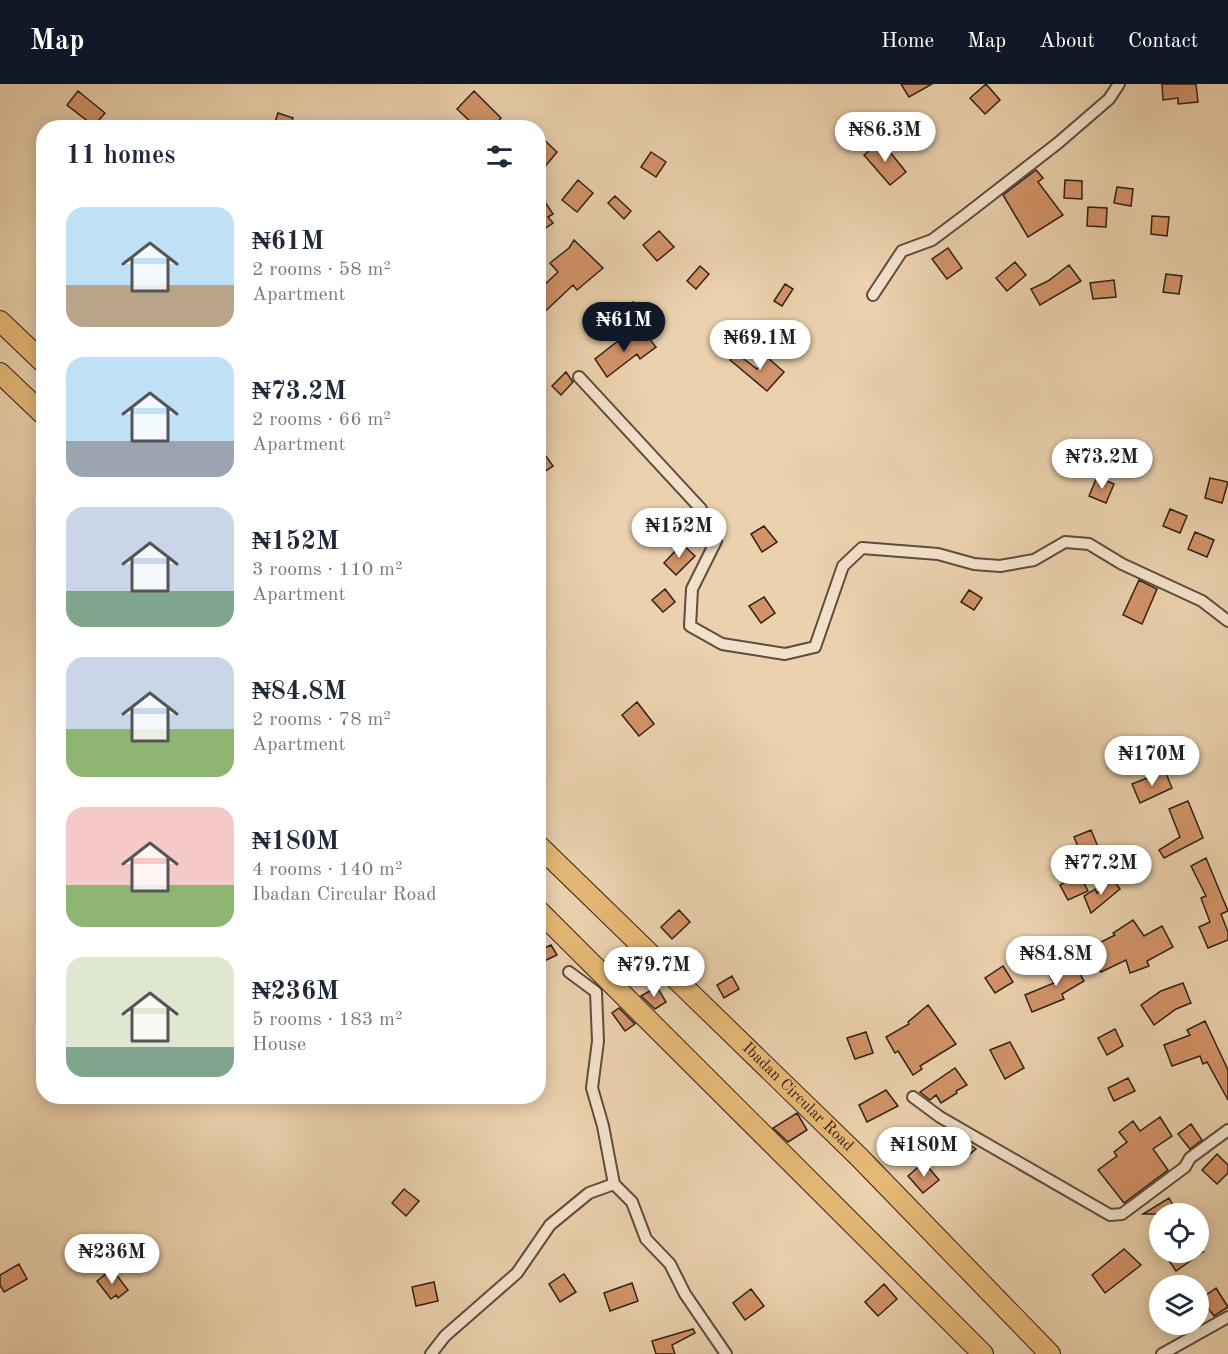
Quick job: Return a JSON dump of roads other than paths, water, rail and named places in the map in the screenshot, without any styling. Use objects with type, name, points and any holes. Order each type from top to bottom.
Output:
[{"type":"highway","points":[[0,321],[36,355]]},
{"type":"highway","points":[[0,373],[36,407]]},
{"type":"highway","name":"Ibadan Circular Road","points":[[546,854],[859,1158],[1050,1354]]},
{"type":"highway","points":[[546,918],[983,1354]]},
{"type":"street","points":[[873,295],[902,251],[932,240],[964,216],[1058,143],[1109,99],[1119,84]]},
{"type":"street","points":[[579,376],[701,509],[716,542],[692,589],[690,626],[722,644],[785,654],[815,647],[843,566],[862,548],[938,554],[974,564],[1000,566],[1034,560],[1065,542],[1089,544],[1122,564],[1202,601],[1228,621]]},
{"type":"street","points":[[569,972],[596,992],[598,1041],[592,1088],[603,1126],[614,1184],[632,1202],[646,1239],[670,1264],[685,1293],[726,1354]]},
{"type":"street","points":[[913,1097],[940,1117],[1110,1215],[1122,1214],[1228,1130]]},
{"type":"street","points":[[431,1354],[453,1329],[517,1274],[550,1225],[589,1193],[614,1184]]},
{"type":"street","points":[[1162,1354],[1228,1317]]}]
